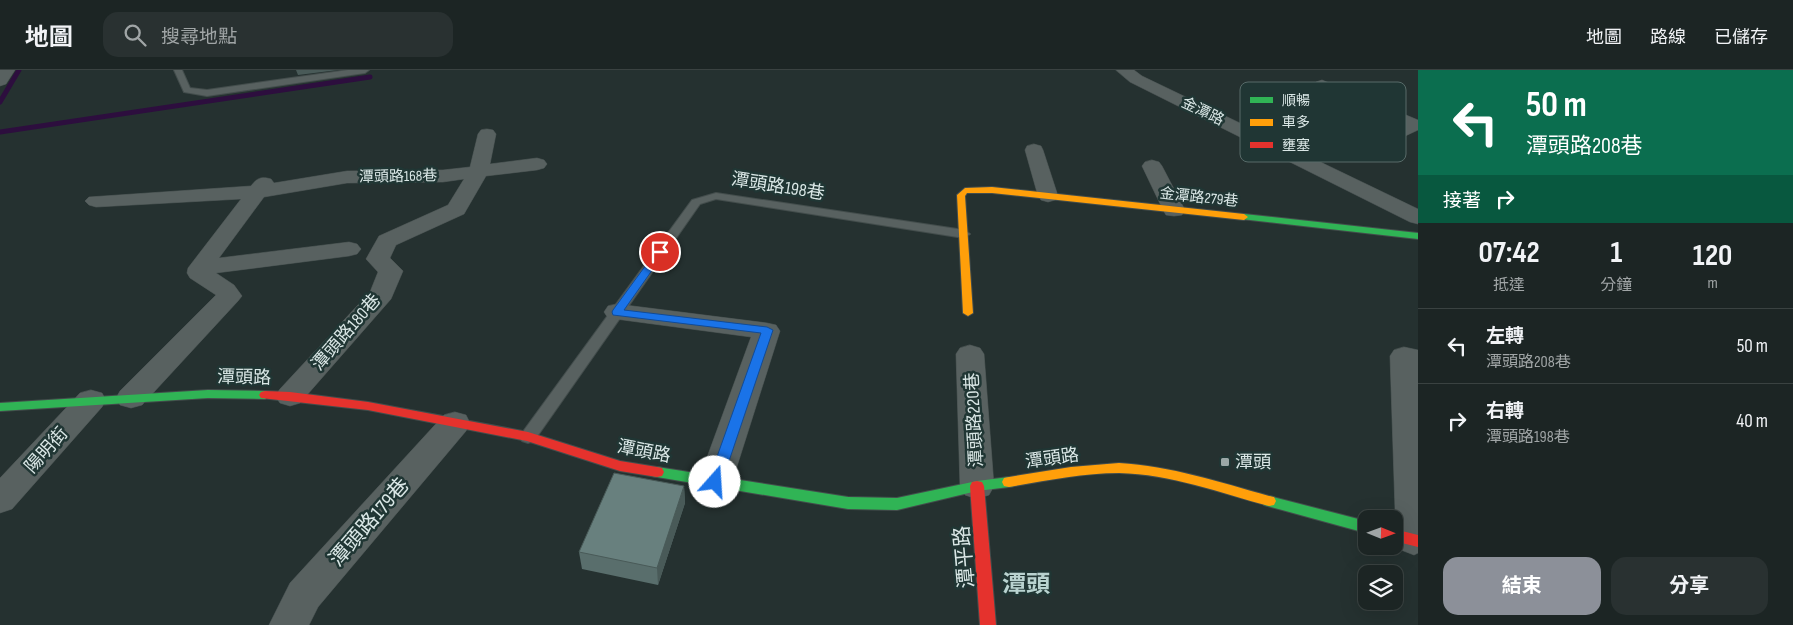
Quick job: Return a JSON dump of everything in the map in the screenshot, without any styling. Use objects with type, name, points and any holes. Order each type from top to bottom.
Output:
[{"type":"street","points":[[0,81],[7,70]]},
{"type":"street","name":"金潭路","points":[[1124,70],[1136,78],[1240,129]]},
{"type":"street","points":[[479,171],[487,134]]},
{"type":"street","points":[[1034,150],[1048,196]]},
{"type":"street","name":"金潭路","points":[[1307,162],[1418,217]]},
{"type":"street","name":"潭頭路168巷","points":[[96,201],[258,192],[347,177],[443,176],[537,164]]},
{"type":"street","points":[[1152,166],[1174,210]]},
{"type":"street","name":"潭頭路180巷","points":[[290,396],[382,294],[391,271],[378,259],[387,241],[456,209],[479,171]]},
{"type":"street","points":[[131,398],[229,296],[225,290],[199,273],[200,268],[272,172]]},
{"type":"street","name":"金潭路279巷","points":[[964,234],[961,195],[965,191],[976,189],[1418,236]]},
{"type":"street","points":[[964,234],[968,313]]},
{"type":"street","points":[[200,268],[349,250]]},
{"type":"street","points":[[617,312],[767,330],[715,482]]},
{"type":"street","name":"潭頭路220巷","points":[[970,354],[977,486]]},
{"type":"street","points":[[1409,539],[1411,358]]},
{"type":"street","name":"潭頭路","points":[[0,408],[91,400],[208,394],[290,396],[368,406],[528,437],[620,466],[848,503],[897,504],[977,486],[1092,470],[1134,469],[1184,478],[1358,525]]},
{"type":"street","name":"陽明街","points":[[0,500],[91,400]]},
{"type":"street","name":"潭頭路179巷","points":[[289,625],[304,595],[455,423]]},
{"type":"street","name":"潭平路","points":[[977,486],[988,625]]},
{"type":"lane","points":[[178,70],[187,90],[207,94],[366,70]]},
{"type":"lane","name":"潭頭路198巷","points":[[528,437],[696,202],[716,196],[964,234]]},
{"type":"building","points":[[614,473],[684,486],[657,568],[579,552]]},
{"type":"waterway","points":[[0,102],[19,70]]},
{"type":"waterway","points":[[0,132],[370,77]]},
{"type":"traffic: fast","points":[[1244,217],[1418,236]]},
{"type":"traffic: fast","points":[[0,407],[208,394],[265,395]]},
{"type":"traffic: fast","points":[[657,472],[848,503],[897,504],[977,486],[1009,482]]},
{"type":"traffic: fast","points":[[1269,501],[1358,525]]},
{"type":"traffic: slow","points":[[968,313],[961,195],[965,191],[992,190],[1244,217]]},
{"type":"traffic: slow","points":[[1009,482],[1103,468],[1135,469],[1186,478],[1269,501]]},
{"type":"traffic: jam","points":[[265,395],[290,396],[368,406],[528,437],[620,466],[657,472]]},
{"type":"traffic: jam","points":[[977,486],[988,625]]},
{"type":"traffic: jam","points":[[1403,537],[1418,541]]},
{"type":"place","name":"潭頭","points":[[1225,462]]},
{"type":"district","name":"潭頭","points":[[1026,584]]},
{"type":"route","points":[[660,252],[617,312],[767,330],[715,482]]}]
